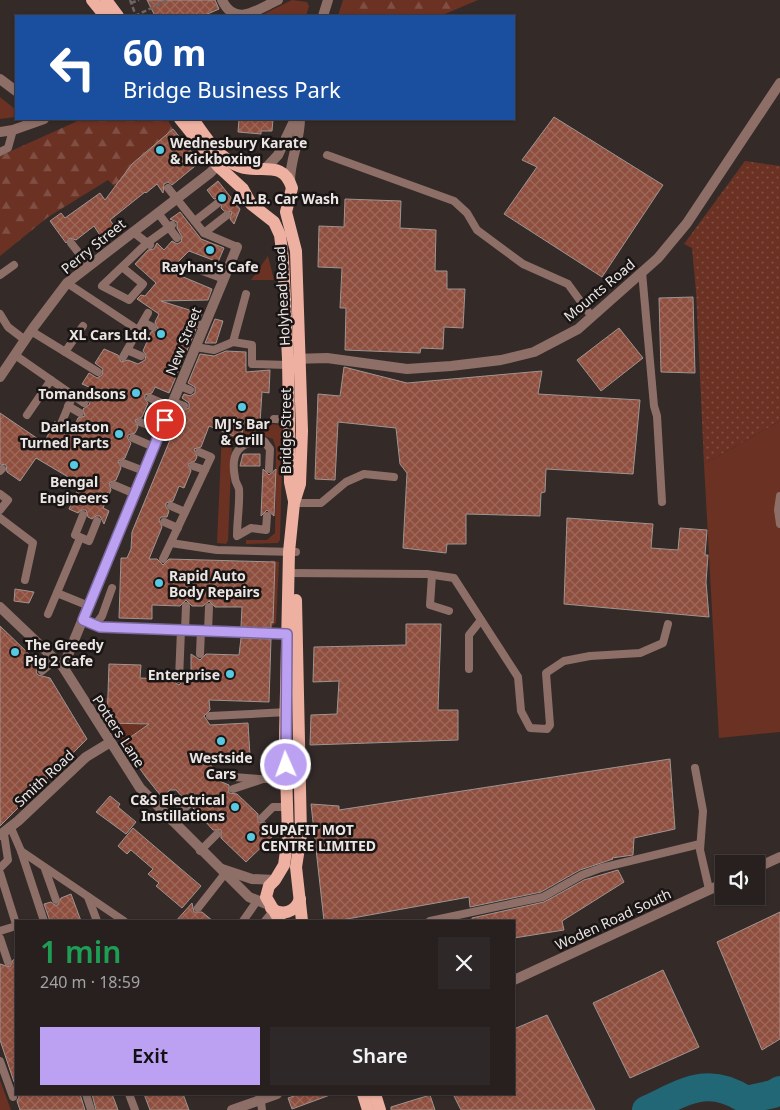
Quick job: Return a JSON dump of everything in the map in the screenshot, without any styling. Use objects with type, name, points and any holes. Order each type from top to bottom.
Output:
[{"type":"main road","points":[[92,0],[104,15]]},
{"type":"main road","points":[[106,0],[117,15]]},
{"type":"main road","name":"Holyhead Road","points":[[185,120],[243,189],[251,204],[274,222],[282,246],[293,361]]},
{"type":"main road","name":"Holyhead Road","points":[[221,162],[243,168],[279,171],[290,181],[292,196],[288,204],[286,218],[296,251],[293,361]]},
{"type":"main road","points":[[248,198],[248,183],[252,177],[263,170]]},
{"type":"main road","points":[[263,213],[278,212],[288,204]]},
{"type":"main road","name":"Bridge Street","points":[[293,361],[290,420],[290,482],[294,502]]},
{"type":"main road","name":"Bridge Street","points":[[271,913],[266,897],[267,891],[281,872],[288,853],[286,779],[291,712],[292,532],[294,502],[300,484],[301,459],[293,361]]},
{"type":"main road","name":"Bridge Street","points":[[291,712],[301,835],[296,867],[302,920]]},
{"type":"main road","points":[[271,913],[288,912],[295,908],[299,894],[288,880],[275,880]]},
{"type":"main road","points":[[364,1095],[368,1110]]},
{"type":"main road","points":[[375,1095],[380,1110]]},
{"type":"street","points":[[222,0],[231,13],[236,15]]},
{"type":"street","points":[[246,15],[278,0]]},
{"type":"street","points":[[323,15],[328,0]]},
{"type":"street","points":[[0,79],[15,91]]},
{"type":"street","name":"Mounts Road","points":[[293,361],[327,358],[407,369],[501,360],[534,352],[578,329],[658,258],[687,223],[780,83]]},
{"type":"street","points":[[0,132],[13,130],[41,120]]},
{"type":"street","points":[[263,170],[278,155],[295,120]]},
{"type":"street","points":[[290,181],[290,169],[298,145],[300,120]]},
{"type":"street","name":"Perry Street","points":[[0,378],[28,335],[68,283],[221,162]]},
{"type":"street","name":"New Street","points":[[63,668],[172,404],[177,383],[195,354],[199,324],[224,279],[237,247]]},
{"type":"street","points":[[290,458],[296,442],[293,361]]},
{"type":"street","name":"Potters Lane","points":[[2,613],[63,668],[109,742],[131,765],[140,788],[157,799],[171,821],[224,871],[249,898],[271,913]]},
{"type":"street","name":"Smith Road","points":[[5,832],[23,810],[42,792],[86,757],[109,742]]},
{"type":"street","points":[[765,864],[780,857]]},
{"type":"street","name":"Potters Lane","points":[[224,871],[252,879],[275,880]]},
{"type":"street","name":"Woden Road South","points":[[515,980],[715,887]]},
{"type":"street","points":[[369,1095],[373,1110]]},
{"type":"street","points":[[232,1110],[261,1096]]},
{"type":"lane","points":[[0,152],[8,148],[13,130]]},
{"type":"lane","points":[[327,155],[454,201],[467,213],[477,230],[523,264],[568,284],[592,317]]},
{"type":"lane","points":[[168,188],[204,233],[237,247]]},
{"type":"lane","points":[[195,221],[218,203]]},
{"type":"lane","points":[[158,213],[170,226],[177,238]]},
{"type":"lane","points":[[204,233],[227,215]]},
{"type":"lane","points":[[122,267],[143,284],[129,300],[102,286],[122,267],[170,226]]},
{"type":"lane","points":[[133,232],[149,245]]},
{"type":"lane","points":[[71,243],[89,266]]},
{"type":"lane","points":[[0,275],[14,265]]},
{"type":"lane","points":[[189,266],[224,279]]},
{"type":"lane","points":[[642,272],[654,406],[657,416],[662,502]]},
{"type":"lane","points":[[68,283],[141,326],[153,327]]},
{"type":"lane","points":[[233,342],[246,294]]},
{"type":"lane","points":[[141,356],[125,354],[148,313]]},
{"type":"lane","points":[[0,314],[8,327],[65,352],[98,372]]},
{"type":"lane","points":[[65,352],[82,326]]},
{"type":"lane","points":[[195,354],[214,350],[233,342],[252,344],[252,364],[293,361]]},
{"type":"lane","points":[[15,355],[84,403]]},
{"type":"lane","points":[[27,415],[51,380]]},
{"type":"lane","points":[[177,383],[190,390]]},
{"type":"lane","points":[[61,424],[73,395]]},
{"type":"lane","points":[[150,398],[184,406]]},
{"type":"lane","points":[[68,406],[80,413]]},
{"type":"lane","points":[[274,419],[290,420]]},
{"type":"lane","points":[[140,422],[161,430]]},
{"type":"lane","points":[[133,438],[154,447]]},
{"type":"lane","points":[[236,550],[239,487],[235,478],[235,452],[239,446],[244,444],[264,441],[270,449],[269,469]]},
{"type":"lane","points":[[163,559],[211,457],[199,452]]},
{"type":"lane","points":[[123,462],[144,471]]},
{"type":"lane","points":[[193,466],[205,470]]},
{"type":"lane","points":[[294,502],[321,503],[346,482],[364,474],[394,477]]},
{"type":"lane","points":[[114,485],[135,494]]},
{"type":"lane","points":[[0,494],[8,500],[0,510]]},
{"type":"lane","points":[[780,496],[778,510],[780,524]]},
{"type":"lane","points":[[171,506],[186,512]]},
{"type":"lane","points":[[83,515],[75,535],[80,538],[89,541],[97,521]]},
{"type":"lane","points":[[237,536],[251,528],[266,530],[267,516]]},
{"type":"lane","points":[[0,518],[34,543],[25,580]]},
{"type":"lane","points":[[164,522],[178,528]]},
{"type":"lane","points":[[48,614],[80,538]]},
{"type":"lane","points":[[171,543],[217,550],[292,552]]},
{"type":"lane","points":[[292,573],[432,575],[454,578],[518,677],[521,711],[530,728],[547,729],[550,726],[546,673],[564,661],[590,656],[640,653],[663,643],[668,624]]},
{"type":"lane","points":[[432,575],[430,604],[449,611]]},
{"type":"lane","points":[[95,625],[102,616],[112,588]]},
{"type":"lane","points":[[57,594],[89,606]]},
{"type":"lane","points":[[179,679],[186,606]]},
{"type":"lane","points":[[200,654],[209,607]]},
{"type":"lane","points":[[83,620],[95,625],[291,634]]},
{"type":"lane","points":[[469,669],[469,636],[481,620]]},
{"type":"lane","points":[[42,671],[55,660]]},
{"type":"lane","points":[[210,716],[291,712]]},
{"type":"lane","points":[[694,768],[703,810],[700,844],[709,889]]},
{"type":"lane","points":[[221,776],[286,779]]},
{"type":"lane","points":[[233,789],[263,779]]},
{"type":"lane","points":[[171,796],[186,807],[171,821]]},
{"type":"lane","points":[[262,818],[273,808],[287,807]]},
{"type":"lane","points":[[5,832],[21,851],[44,869],[122,920]]},
{"type":"lane","points":[[0,868],[8,860],[5,832]]},
{"type":"lane","points":[[200,850],[217,834]]},
{"type":"lane","points":[[435,920],[543,897],[582,875],[601,868],[700,844]]},
{"type":"lane","points":[[21,851],[44,920]]},
{"type":"lane","points":[[44,869],[56,900]]},
{"type":"lane","points":[[198,908],[224,871]]},
{"type":"lane","points":[[0,873],[15,922]]},
{"type":"lane","points":[[88,897],[97,920]]},
{"type":"lane","points":[[246,920],[271,913]]},
{"type":"lane","points":[[0,931],[15,925]]},
{"type":"lane","points":[[0,938],[8,962]]},
{"type":"lane","points":[[0,1061],[12,1098]]},
{"type":"lane","points":[[86,1095],[91,1110]]},
{"type":"lane","points":[[129,1095],[135,1110]]},
{"type":"lane","points":[[261,1096],[262,1110]]},
{"type":"path","points":[[135,15],[131,2],[139,0]]},
{"type":"path","points":[[137,15],[168,0]]},
{"type":"path","points":[[147,11],[149,15]]},
{"type":"green space","points":[[292,0],[307,2],[309,6],[306,15],[262,15]]},
{"type":"green space","points":[[343,0],[478,0],[442,15],[338,15]]},
{"type":"green space","points":[[0,97],[15,109],[15,117],[0,119]]},
{"type":"green space","points":[[80,120],[168,120],[173,129],[138,159],[115,187],[108,180],[48,217],[0,256],[0,156]]},
{"type":"green space","points":[[745,161],[780,166],[780,421],[704,464],[696,291],[692,248],[684,244]]},
{"type":"green space","points":[[268,256],[274,280],[251,280]]},
{"type":"green space","points":[[780,421],[780,732],[719,738],[704,464]]},
{"type":"green space","points":[[244,422],[283,425],[280,540],[278,543],[246,544],[246,540],[267,540],[275,533],[276,449],[273,439],[261,435],[232,445],[228,541],[226,544],[217,543],[222,432],[240,439]]},
{"type":"green space","points":[[271,560],[279,562],[276,623],[272,626],[265,626],[265,622],[273,622],[275,562],[271,562]]},
{"type":"green space","points":[[93,697],[108,698],[108,721]]},
{"type":"green space","points":[[109,723],[193,726],[177,729],[144,727],[122,743]]},
{"type":"green space","points":[[0,1080],[11,1110],[0,1110]]},
{"type":"building","points":[[147,0],[215,0],[219,9],[205,15],[154,15]]},
{"type":"building","points":[[554,117],[663,185],[602,277],[504,214],[537,167],[522,160]]},
{"type":"building","points":[[239,120],[273,120],[272,131],[261,131],[261,134],[238,132]]},
{"type":"building","points":[[173,129],[200,162],[172,185],[168,182],[164,184],[163,193],[157,184],[110,220],[116,229],[103,240],[94,226],[76,240],[70,238],[66,243],[50,221],[61,213],[65,218],[100,193],[105,200],[132,164]]},
{"type":"building","name":"A.L.B. Car Wash","points":[[218,181],[240,209],[234,224],[230,219],[232,212],[224,211],[221,208],[223,200],[220,198],[214,199],[207,190]]},
{"type":"building","points":[[345,199],[401,201],[400,228],[436,230],[435,271],[447,271],[447,289],[465,289],[463,328],[444,327],[443,349],[421,348],[420,353],[345,350],[346,308],[340,308],[342,268],[318,267],[319,226],[344,227]]},
{"type":"building","points":[[180,212],[201,239],[224,248],[218,262],[189,251],[169,271],[212,289],[208,300],[161,301],[202,314],[200,319],[194,317],[190,321],[191,326],[196,329],[169,393],[155,387],[152,393],[145,395],[148,403],[142,417],[135,420],[138,427],[135,433],[128,435],[131,443],[125,458],[118,461],[121,468],[116,480],[109,483],[111,490],[103,508],[109,511],[104,524],[100,516],[92,519],[88,517],[86,510],[78,513],[69,509],[80,484],[36,458],[20,481],[7,472],[6,465],[0,464],[0,413],[44,443],[55,421],[59,429],[66,426],[73,429],[78,418],[85,416],[83,409],[90,404],[86,398],[91,388],[82,384],[89,373],[97,378],[102,375],[103,369],[95,363],[104,349],[118,355],[121,362],[128,360],[138,364],[145,360],[146,355],[143,351],[151,332],[158,329],[155,322],[159,314],[137,299],[141,295],[145,296],[156,283],[135,264],[148,250],[154,249],[157,243],[164,250],[172,241],[177,244],[181,242],[182,237],[177,228],[177,222],[170,219]]},
{"type":"building","points":[[693,297],[695,373],[661,372],[659,298]]},
{"type":"building","points":[[215,319],[223,321],[216,343],[205,343]]},
{"type":"building","points":[[619,328],[643,358],[601,391],[577,360]]},
{"type":"building","points":[[226,351],[246,352],[246,372],[270,370],[269,393],[262,392],[260,423],[244,422],[241,439],[209,426],[201,447],[194,449],[197,457],[195,461],[188,464],[191,471],[184,488],[179,486],[173,501],[166,503],[169,511],[167,517],[161,517],[159,520],[162,527],[149,559],[157,559],[163,565],[169,559],[275,562],[273,623],[271,622],[271,628],[241,627],[242,607],[215,607],[209,601],[203,606],[192,606],[186,600],[180,606],[152,605],[152,619],[119,618],[121,558],[127,558],[131,549],[132,532],[182,411],[189,408],[189,403],[182,398],[184,394],[190,396],[195,393],[195,387],[188,383],[200,354],[214,356]]},
{"type":"building","points":[[344,367],[407,383],[542,371],[538,394],[640,400],[633,474],[546,469],[545,492],[541,493],[540,516],[466,514],[466,544],[447,544],[446,553],[403,548],[407,473],[400,464],[396,428],[338,422],[335,480],[315,479],[318,394],[340,396]]},
{"type":"building","points":[[243,454],[260,454],[260,466],[240,466]]},
{"type":"building","points":[[263,469],[269,475],[276,469],[274,516],[267,510],[261,516]]},
{"type":"building","points":[[567,518],[653,524],[651,548],[678,550],[680,528],[707,530],[705,555],[708,555],[706,582],[709,617],[564,604]]},
{"type":"building","points":[[15,589],[34,592],[29,603],[14,601]]},
{"type":"building","points":[[406,624],[441,624],[438,710],[458,710],[458,740],[310,745],[311,715],[337,714],[339,681],[313,682],[314,647],[406,645]]},
{"type":"building","points":[[0,626],[28,653],[38,667],[36,672],[38,675],[50,678],[87,739],[0,826]]},
{"type":"building","points":[[241,638],[271,639],[269,702],[209,700],[210,710],[204,716],[210,725],[248,723],[250,756],[204,758],[217,772],[215,776],[217,780],[229,785],[229,793],[237,794],[258,814],[258,822],[265,822],[276,833],[246,862],[221,838],[221,830],[213,830],[193,808],[193,800],[185,800],[176,790],[170,790],[166,794],[165,801],[145,776],[122,743],[149,724],[107,723],[109,664],[141,665],[140,678],[173,679],[179,685],[185,679],[191,679],[191,654],[200,660],[206,654],[239,655]]},
{"type":"building","points":[[670,759],[675,829],[634,838],[633,855],[612,858],[580,870],[541,892],[470,907],[469,897],[342,920],[324,920],[311,804],[339,806],[339,810]]},
{"type":"building","points":[[110,796],[120,804],[118,807],[136,822],[126,834],[96,812]]},
{"type":"building","points":[[133,828],[201,886],[182,908],[156,886],[159,883],[148,874],[153,869],[131,850],[127,854],[118,846]]},
{"type":"building","points":[[618,870],[624,882],[562,921],[564,930],[515,938],[515,920],[472,920],[472,918],[544,902],[584,880]]},
{"type":"building","points":[[71,894],[81,920],[50,920],[44,904],[51,902],[58,905],[61,898]]},
{"type":"building","points":[[192,903],[194,912],[202,912],[212,920],[177,920]]},
{"type":"building","points":[[780,912],[780,1039],[762,1050],[717,942]]},
{"type":"building","points":[[15,959],[14,1082],[0,1040],[0,964],[10,967]]},
{"type":"building","points":[[663,970],[699,1047],[630,1078],[593,1003]]},
{"type":"building","points":[[547,1015],[595,1110],[461,1110],[454,1095],[515,1095],[515,1029]]},
{"type":"building","points":[[18,1095],[80,1095],[85,1110],[20,1110],[17,1101]]},
{"type":"building","points":[[92,1095],[112,1095],[118,1110],[96,1110]]},
{"type":"building","points":[[144,1095],[183,1095],[189,1110],[150,1110]]},
{"type":"building","points":[[297,1095],[330,1095],[292,1109],[288,1098]]},
{"type":"building","points":[[430,1095],[435,1110],[391,1110],[391,1107]]},
{"type":"waterway","points":[[646,1110],[684,1093],[707,1087],[732,1092],[746,1100],[773,1094],[780,1090]]},
{"type":"place","name":"Wednesbury Karate & Kickboxing","points":[[160,150]]},
{"type":"place","name":"A.L.B. Car Wash","points":[[222,198]]},
{"type":"place","name":"Rayhan's Cafe","points":[[210,250]]},
{"type":"place","name":"XL Cars Ltd.","points":[[161,334]]},
{"type":"place","name":"Tomandsons","points":[[136,393]]},
{"type":"place","name":"MJ's Bar & Grill","points":[[242,407]]},
{"type":"place","name":"Darlaston Turned Parts","points":[[119,434]]},
{"type":"place","name":"Bengal Engineers","points":[[74,465]]},
{"type":"place","name":"Rapid Auto Body Repairs","points":[[159,583]]},
{"type":"place","name":"The Greedy Pig 2 Cafe","points":[[15,652]]},
{"type":"place","name":"Enterprise","points":[[230,674]]},
{"type":"place","name":"Westside Cars","points":[[221,741]]},
{"type":"place","name":"C&S Electrical Instillations","points":[[235,807]]},
{"type":"place","name":"SUPAFIT MOT CENTRE LIMITED","points":[[251,837]]},
{"type":"route","points":[[165,420],[83,620],[100,627],[287,634],[286,765]]}]
